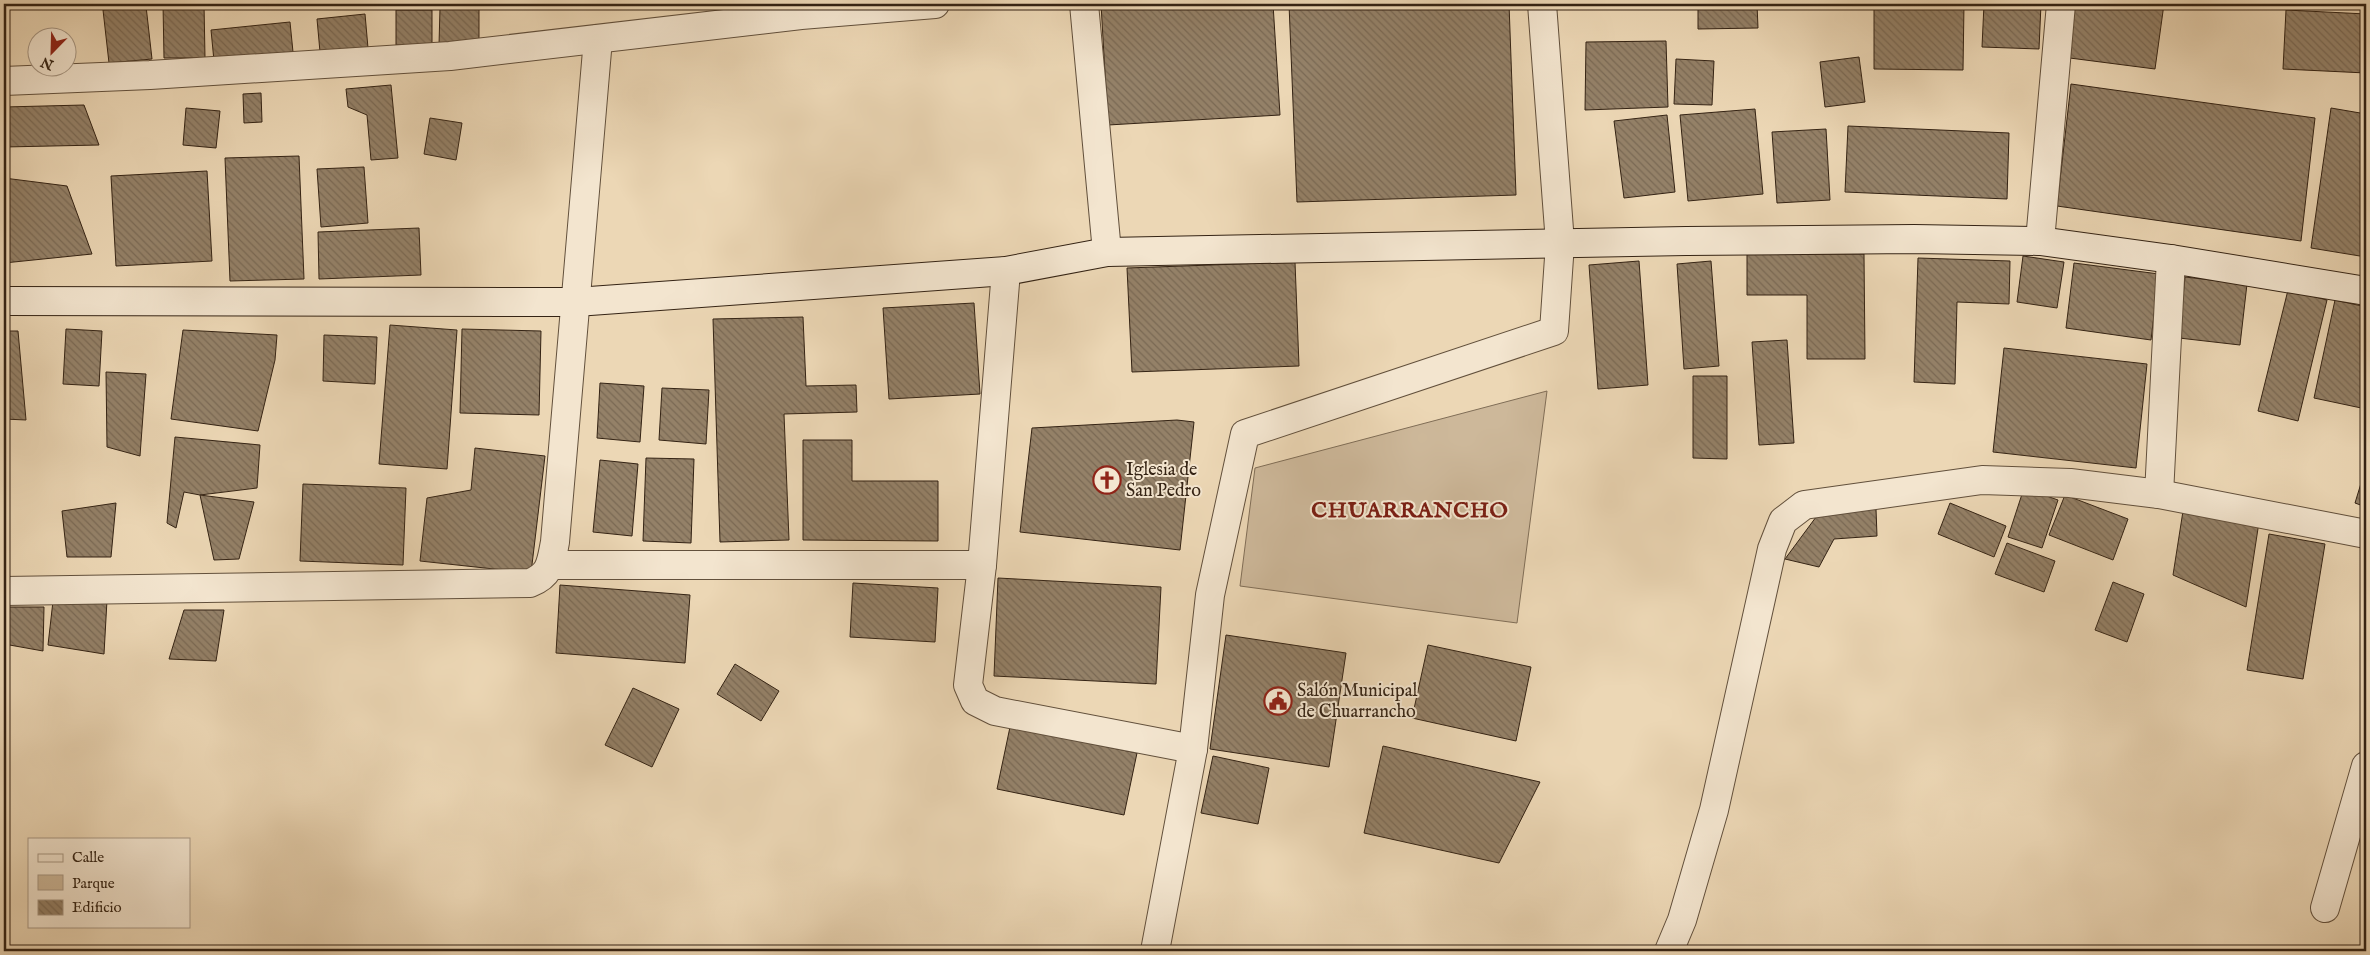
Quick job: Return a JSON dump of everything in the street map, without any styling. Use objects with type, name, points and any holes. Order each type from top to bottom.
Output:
[{"type":"street","points":[[4,81],[150,75],[450,56],[882,6],[935,4]]},
{"type":"street","points":[[1084,4],[1107,252]]},
{"type":"street","points":[[1156,951],[1192,749],[1210,595],[1245,434],[1554,331],[1560,243],[1542,4]]},
{"type":"street","points":[[2040,241],[2061,4]]},
{"type":"street","points":[[4,591],[530,583],[541,578],[551,565],[556,542],[598,39]]},
{"type":"street","points":[[4,302],[576,302],[1006,272],[1107,252],[1560,243],[1904,239],[2040,241],[2171,259],[2366,291]]},
{"type":"street","points":[[2159,494],[2171,259]]},
{"type":"street","points":[[1006,272],[982,565],[968,685],[975,701],[995,711],[1192,749]]},
{"type":"street","points":[[1669,951],[1682,920],[1714,810],[1772,549],[1783,521],[1804,505],[1982,480],[2070,483],[2159,494],[2366,534]]},
{"type":"street","points":[[551,565],[982,565]]},
{"type":"street","points":[[2325,908],[2366,766]]},
{"type":"green space","points":[[1547,391],[1517,623],[1240,586],[1255,468]]},
{"type":"building","points":[[163,4],[204,4],[205,58],[164,58]]},
{"type":"building","points":[[1101,4],[1273,4],[1280,115],[1108,125]]},
{"type":"building","points":[[1289,4],[1509,4],[1516,195],[1297,202]]},
{"type":"building","points":[[1698,4],[1757,4],[1758,28],[1698,29]]},
{"type":"building","points":[[1874,4],[1964,4],[1963,70],[1874,69]]},
{"type":"building","points":[[1984,4],[2041,4],[2039,49],[1982,47]]},
{"type":"building","points":[[2069,4],[2164,4],[2155,69],[2062,57]]},
{"type":"building","points":[[146,6],[152,59],[109,63],[103,10]]},
{"type":"building","points":[[440,8],[479,9],[479,45],[439,45]]},
{"type":"building","points":[[396,10],[432,10],[432,45],[396,45]]},
{"type":"building","points":[[2286,10],[2366,14],[2366,73],[2283,69]]},
{"type":"building","points":[[365,14],[368,48],[320,52],[317,19]]},
{"type":"building","points":[[290,22],[293,52],[214,61],[211,30]]},
{"type":"building","points":[[1666,41],[1668,107],[1585,110],[1586,42]]},
{"type":"building","points":[[1859,57],[1865,102],[1825,107],[1820,62]]},
{"type":"building","points":[[1676,59],[1714,61],[1712,105],[1674,104]]},
{"type":"building","points":[[2071,84],[2315,118],[2301,241],[2057,206]]},
{"type":"building","points":[[391,85],[398,158],[371,160],[367,115],[348,107],[346,89]]},
{"type":"building","points":[[261,93],[262,122],[244,123],[243,94]]},
{"type":"building","points":[[84,105],[99,145],[4,147],[4,107]]},
{"type":"building","points":[[186,108],[220,111],[216,148],[183,145]]},
{"type":"building","points":[[2331,108],[2366,114],[2366,257],[2311,248]]},
{"type":"building","points":[[1755,109],[1763,194],[1688,201],[1680,115]]},
{"type":"building","points":[[1667,115],[1675,192],[1624,198],[1614,121]]},
{"type":"building","points":[[430,118],[462,123],[456,160],[424,154]]},
{"type":"building","points":[[1848,126],[2009,133],[2007,199],[1845,192]]},
{"type":"building","points":[[1826,129],[1830,200],[1777,203],[1772,132]]},
{"type":"building","points":[[299,156],[304,279],[230,281],[225,158]]},
{"type":"building","points":[[364,167],[368,223],[321,227],[317,169]]},
{"type":"building","points":[[207,171],[212,261],[116,266],[111,176]]},
{"type":"building","points":[[4,178],[67,186],[92,254],[4,263]]},
{"type":"building","points":[[419,228],[421,275],[319,279],[318,232]]},
{"type":"building","points":[[1747,254],[1864,254],[1865,359],[1807,359],[1807,295],[1747,295]]},
{"type":"building","points":[[2023,256],[2064,262],[2057,308],[2017,302]]},
{"type":"building","points":[[1918,258],[2010,261],[2009,304],[1957,302],[1955,384],[1914,382]]},
{"type":"building","points":[[1639,261],[1648,385],[1598,389],[1589,265]]},
{"type":"building","points":[[1711,261],[1719,366],[1684,369],[1677,264]]},
{"type":"building","points":[[1295,262],[1299,366],[1132,372],[1127,268]]},
{"type":"building","points":[[2074,263],[2159,274],[2151,340],[2066,328]]},
{"type":"building","points":[[2185,277],[2247,284],[2240,345],[2179,338]]},
{"type":"building","points":[[2288,290],[2327,300],[2298,421],[2258,411]]},
{"type":"building","points":[[2335,300],[2366,307],[2366,409],[2314,398]]},
{"type":"building","points":[[974,303],[980,394],[889,399],[883,308]]},
{"type":"building","points":[[803,317],[806,386],[856,385],[857,412],[784,414],[789,540],[720,542],[713,319]]},
{"type":"building","points":[[390,325],[457,330],[447,469],[379,464]]},
{"type":"building","points":[[66,329],[102,331],[99,386],[63,384]]},
{"type":"building","points":[[462,329],[541,331],[539,415],[460,413]]},
{"type":"building","points":[[183,330],[277,335],[275,360],[258,431],[171,419]]},
{"type":"building","points":[[4,331],[18,331],[26,420],[4,419]]},
{"type":"building","points":[[324,335],[377,337],[375,384],[323,381]]},
{"type":"building","points":[[1787,340],[1794,443],[1759,445],[1752,342]]},
{"type":"building","points":[[2004,348],[2147,364],[2136,468],[1993,452]]},
{"type":"building","points":[[106,372],[146,374],[140,456],[107,447]]},
{"type":"building","points":[[1693,376],[1727,376],[1727,459],[1693,458]]},
{"type":"building","points":[[600,383],[644,386],[640,442],[597,438]]},
{"type":"building","points":[[662,388],[709,390],[706,444],[659,440]]},
{"type":"building","name":"Iglesia de San Pedro","points":[[1177,420],[1194,422],[1180,550],[1020,532],[1032,428]]},
{"type":"building","points":[[175,437],[260,445],[257,488],[200,495],[184,492],[176,528],[167,523]]},
{"type":"building","points":[[803,440],[852,440],[852,481],[938,481],[938,541],[803,540]]},
{"type":"building","points":[[475,448],[545,456],[531,573],[420,561],[427,498],[471,490]]},
{"type":"building","points":[[646,458],[694,459],[691,543],[643,541]]},
{"type":"building","points":[[600,460],[638,464],[632,536],[593,532]]},
{"type":"building","points":[[2366,467],[2366,507],[2355,503]]},
{"type":"building","points":[[303,484],[406,488],[403,565],[300,561]]},
{"type":"building","points":[[2024,488],[2058,500],[2042,548],[2008,537]]},
{"type":"building","points":[[200,495],[254,502],[239,559],[214,560]]},
{"type":"building","points":[[2065,495],[2128,519],[2113,560],[2049,535]]},
{"type":"building","points":[[116,503],[111,557],[67,557],[62,511]]},
{"type":"building","points":[[1950,503],[2006,526],[1994,557],[1938,534]]},
{"type":"building","points":[[1876,509],[1877,536],[1834,539],[1819,567],[1785,559],[1819,513]]},
{"type":"building","points":[[2183,511],[2259,522],[2246,607],[2173,575]]},
{"type":"building","points":[[2269,534],[2325,544],[2303,679],[2247,670]]},
{"type":"building","points":[[2007,543],[2055,561],[2044,592],[1995,574]]},
{"type":"building","points":[[998,578],[1161,587],[1156,684],[994,676]]},
{"type":"building","points":[[2113,582],[2144,594],[2127,642],[2095,630]]},
{"type":"building","points":[[853,583],[938,588],[935,642],[850,637]]},
{"type":"building","points":[[560,585],[690,595],[685,663],[556,653]]},
{"type":"building","points":[[107,600],[104,654],[48,645],[53,601]]},
{"type":"building","points":[[6,607],[44,607],[43,651],[4,644]]},
{"type":"building","points":[[184,610],[224,610],[216,661],[169,659]]},
{"type":"building","name":"Salón Municipal de Chuarrancho","points":[[1226,635],[1346,653],[1329,767],[1210,749]]},
{"type":"building","points":[[1428,645],[1531,667],[1516,741],[1412,718]]},
{"type":"building","points":[[735,664],[779,691],[761,721],[717,694]]},
{"type":"building","points":[[633,688],[679,709],[652,767],[605,745]]},
{"type":"building","points":[[1010,727],[1137,753],[1124,815],[997,789]]},
{"type":"building","points":[[1383,746],[1540,782],[1499,863],[1364,833]]},
{"type":"building","points":[[1213,756],[1269,768],[1258,824],[1201,813]]},
{"type":"place","name":"Iglesia de San Pedro","points":[[1107,480]]},
{"type":"place","name":"Salón Municipal de Chuarrancho","points":[[1278,701]]},
{"type":"district","name":"CHUARRANCHO","points":[[1410,511]]}]
